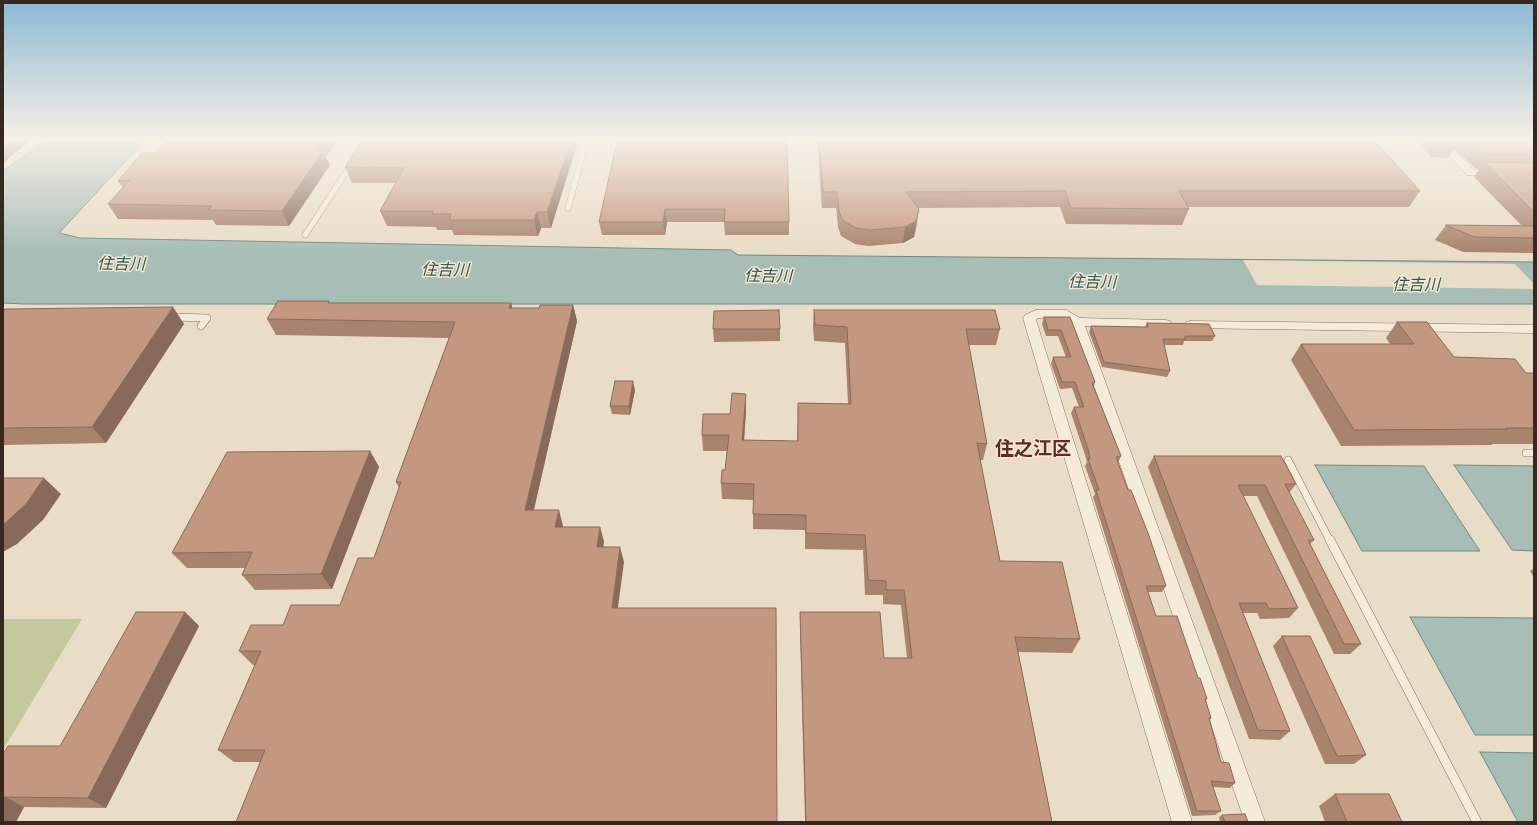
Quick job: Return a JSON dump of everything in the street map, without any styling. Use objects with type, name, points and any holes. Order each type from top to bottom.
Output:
[{"type":"street","points":[[1182,822],[1029,318],[1036,314],[1066,314],[1077,322],[1255,822]]},
{"type":"street","points":[[1077,322],[1534,329]]},
{"type":"lane","points":[[305,235],[343,176]]},
{"type":"lane","points":[[568,208],[577,176]]},
{"type":"lane","points":[[167,317],[207,318],[201,326]]},
{"type":"lane","points":[[1288,460],[1477,822]]},
{"type":"green space","points":[[3,619],[82,619],[3,750]]},
{"type":"water","name":"住吉川","points":[[3,176],[111,176],[59,233],[80,238],[731,250],[738,255],[1534,262],[1534,304],[3,303]]},
{"type":"water","points":[[1315,465],[1424,466],[1480,551],[1362,551]]},
{"type":"water","points":[[1454,465],[1534,466],[1534,551],[1512,550]]},
{"type":"water","points":[[1410,617],[1534,618],[1534,735],[1475,735]]},
{"type":"water","points":[[1480,752],[1534,753],[1534,822],[1518,822]]},
{"type":"pier","points":[[1243,260],[1515,264],[1534,284],[1534,289],[1257,285]]},
{"type":"building","points":[[122,176],[306,176],[282,211],[208,210],[212,206],[108,204],[130,180],[118,181]]},
{"type":"building","points":[[399,176],[559,176],[547,212],[537,212],[534,220],[449,220],[451,214],[432,214],[433,211],[380,211]]},
{"type":"building","points":[[609,176],[788,176],[789,222],[724,222],[725,209],[665,209],[663,222],[599,222]]},
{"type":"building","points":[[822,176],[1407,176],[1420,191],[1179,191],[1189,209],[1071,208],[1065,191],[906,192],[919,209],[916,221],[905,227],[869,230],[856,228],[842,220],[839,211],[837,192],[823,192]]},
{"type":"building","points":[[1498,176],[1534,176],[1534,212]]},
{"type":"building","points":[[1446,225],[1534,226],[1534,238],[1474,237]]},
{"type":"building","points":[[278,301],[329,301],[328,303],[511,303],[509,308],[539,308],[540,305],[573,305],[525,510],[559,510],[555,527],[600,527],[597,547],[620,547],[612,608],[776,608],[777,822],[236,822],[265,750],[218,750],[261,651],[239,651],[251,625],[283,625],[291,605],[340,605],[358,558],[374,558],[401,482],[396,482],[455,322],[267,319]]},
{"type":"building","points":[[173,307],[92,427],[3,428],[3,312],[5,309]]},
{"type":"building","points":[[779,310],[780,329],[713,329],[714,311]]},
{"type":"building","points":[[814,310],[995,310],[1000,329],[966,329],[987,444],[977,443],[1000,561],[1062,562],[1080,639],[1015,637],[1052,822],[806,822],[800,612],[880,612],[884,658],[912,658],[904,590],[886,590],[886,581],[868,580],[865,535],[806,533],[806,515],[753,514],[754,484],[721,483],[722,470],[725,470],[729,435],[702,435],[703,414],[730,414],[732,393],[746,394],[742,440],[798,441],[798,403],[851,404],[847,327],[815,325]]},
{"type":"building","points":[[1044,317],[1070,317],[1095,382],[1092,383],[1121,456],[1116,457],[1128,490],[1131,490],[1148,533],[1166,586],[1146,586],[1156,616],[1177,616],[1198,678],[1200,678],[1207,699],[1205,699],[1211,718],[1209,718],[1221,762],[1229,763],[1235,783],[1211,781],[1221,811],[1197,811],[1096,490],[1099,490],[1088,459],[1090,459],[1088,449],[1074,407],[1084,407],[1075,382],[1062,382],[1053,357],[1071,357],[1061,330],[1048,330]]},
{"type":"building","points":[[1397,322],[1427,322],[1454,357],[1515,359],[1526,373],[1534,373],[1534,428],[1354,430],[1301,344],[1414,344]]},
{"type":"building","points":[[1147,323],[1209,324],[1215,336],[1185,336],[1185,339],[1163,339],[1170,371],[1104,362],[1091,326],[1148,327]]},
{"type":"building","points":[[615,381],[633,381],[629,406],[610,406]]},
{"type":"building","points":[[370,451],[321,574],[242,575],[252,552],[172,553],[227,452]]},
{"type":"building","points":[[1154,456],[1281,456],[1296,484],[1285,484],[1314,540],[1308,540],[1361,644],[1344,644],[1265,485],[1238,485],[1298,608],[1269,609],[1266,603],[1239,603],[1290,731],[1258,730]]},
{"type":"building","points":[[3,478],[44,478],[26,504],[3,525]]},
{"type":"building","points":[[136,612],[185,612],[88,798],[3,797],[3,754],[8,746],[60,746]]},
{"type":"building","points":[[1282,636],[1310,636],[1366,755],[1337,756]]},
{"type":"building","points":[[1335,794],[1389,794],[1402,822],[1347,822]]},
{"type":"building","points":[[1245,814],[1248,822],[1225,822],[1222,815]]},
{"type":"district","name":"住之江区","points":[[1033,451]]}]
